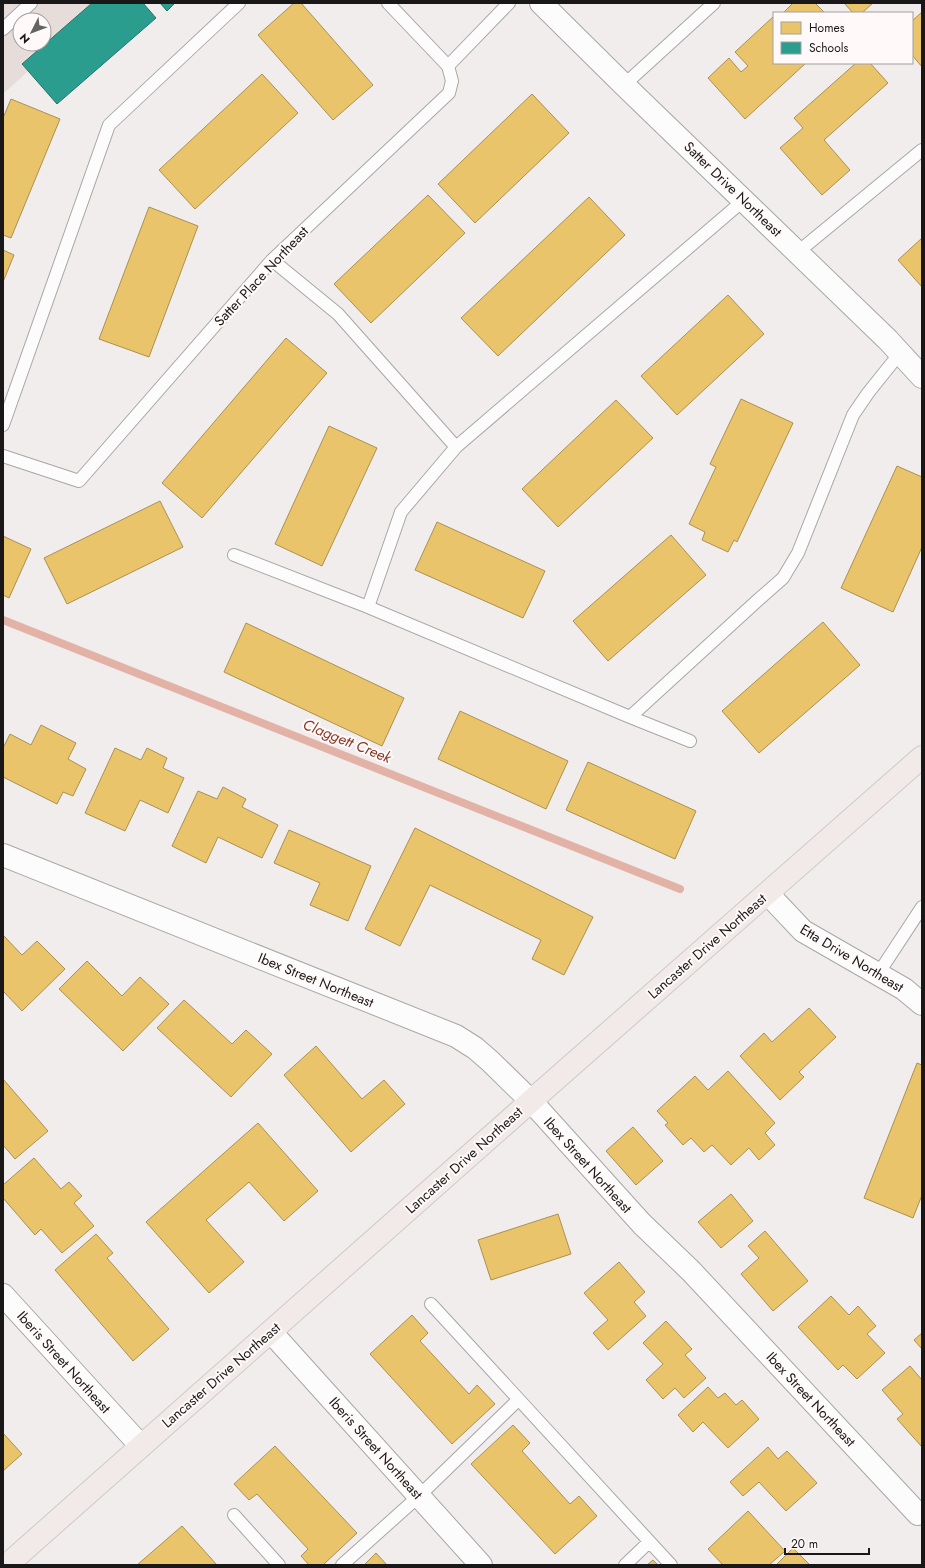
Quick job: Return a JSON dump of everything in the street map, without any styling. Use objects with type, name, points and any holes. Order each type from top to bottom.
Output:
[{"type":"main road","name":"Lancaster Drive Northeast","points":[[7,1565],[922,757]]},
{"type":"street","name":"Satter Drive Northeast","points":[[542,3],[624,85],[798,252],[900,353],[922,377]]},
{"type":"street","name":"Ibex Street Northeast","points":[[3,855],[456,1036],[475,1048],[531,1101],[642,1224],[692,1271],[918,1514]]},
{"type":"street","name":"Etta Drive Northeast","points":[[768,894],[803,931],[904,989],[922,1004]]},
{"type":"street","name":"Iberis Street Northeast","points":[[3,1295],[141,1446]]},
{"type":"street","name":"Iberis Street Northeast","points":[[271,1332],[482,1565]]},
{"type":"lane","points":[[3,29],[31,3]]},
{"type":"lane","points":[[3,425],[109,125],[239,3]]},
{"type":"lane","points":[[388,3],[448,66],[509,3]]},
{"type":"lane","points":[[624,85],[714,3]]},
{"type":"lane","name":"Satter Place Northeast","points":[[3,456],[79,481],[272,260],[449,93],[452,81],[448,66]]},
{"type":"lane","points":[[798,252],[922,150]]},
{"type":"lane","points":[[368,607],[401,512],[456,447],[744,200]]},
{"type":"lane","points":[[272,260],[338,314],[456,447]]},
{"type":"lane","points":[[630,717],[783,578],[798,553],[853,416],[868,393],[900,353]]},
{"type":"lane","points":[[234,555],[368,607],[690,741]]},
{"type":"lane","points":[[878,974],[922,906]]},
{"type":"lane","points":[[431,1304],[671,1565]]},
{"type":"lane","points":[[342,1565],[419,1496],[518,1400]]},
{"type":"lane","points":[[234,1515],[279,1565]]},
{"type":"lane","points":[[625,1565],[650,1542]]},
{"type":"shaded area","points":[[3,3],[103,3],[52,49],[52,12],[12,12],[12,52],[49,52],[3,94]]},
{"type":"building: Homes","points":[[294,3],[301,3],[373,85],[333,120],[258,35]]},
{"type":"building: Homes","points":[[793,3],[815,3],[824,12],[784,12]]},
{"type":"building: Homes","points":[[844,3],[873,3],[863,12],[852,12]]},
{"type":"building: Homes","points":[[922,12],[922,67],[913,56],[913,20]]},
{"type":"building: Homes","points":[[773,17],[773,64],[805,64],[745,119],[708,78],[729,58],[741,72],[748,66],[735,52]]},
{"type":"building: Homes","points":[[855,64],[871,64],[888,83],[824,140],[850,170],[822,195],[780,148],[803,128],[794,118]]},
{"type":"building: Homes","points":[[262,74],[298,113],[195,209],[159,170]]},
{"type":"building: Homes","points":[[532,94],[569,133],[475,223],[438,184]]},
{"type":"building: Homes","points":[[11,99],[60,119],[11,238],[3,235],[3,118]]},
{"type":"building: Homes","points":[[428,195],[465,233],[371,323],[334,284]]},
{"type":"building: Homes","points":[[589,197],[625,235],[498,356],[461,318]]},
{"type":"building: Homes","points":[[149,207],[198,226],[149,357],[99,339]]},
{"type":"building: Homes","points":[[922,238],[922,287],[898,260]]},
{"type":"building: Homes","points":[[3,250],[14,255],[3,282]]},
{"type":"building: Homes","points":[[728,295],[764,334],[677,415],[641,376]]},
{"type":"building: Homes","points":[[286,338],[327,373],[202,518],[162,483]]},
{"type":"building: Homes","points":[[741,399],[793,423],[737,542],[734,540],[728,552],[702,540],[705,532],[689,524],[716,467],[710,464]]},
{"type":"building: Homes","points":[[616,400],[653,438],[558,527],[522,489]]},
{"type":"building: Homes","points":[[329,426],[377,448],[322,566],[275,544]]},
{"type":"building: Homes","points":[[897,466],[922,477],[922,547],[893,612],[841,588]]},
{"type":"building: Homes","points":[[160,501],[183,547],[67,604],[44,558]]},
{"type":"building: Homes","points":[[437,522],[545,571],[523,618],[415,570]]},
{"type":"building: Homes","points":[[671,535],[706,575],[608,661],[573,621]]},
{"type":"building: Homes","points":[[3,536],[31,549],[9,598],[3,595]]},
{"type":"building: Homes","points":[[823,622],[860,665],[759,753],[722,711]]},
{"type":"building: Homes","points":[[246,623],[404,698],[382,746],[224,672]]},
{"type":"building: Homes","points":[[460,711],[568,761],[546,809],[438,759]]},
{"type":"building: Homes","points":[[41,725],[76,743],[68,759],[86,769],[73,796],[63,792],[57,804],[3,777],[3,748],[10,734],[31,745]]},
{"type":"building: Homes","points":[[115,748],[141,760],[147,748],[167,758],[163,768],[184,778],[168,813],[140,800],[125,831],[85,813]]},
{"type":"building: Homes","points":[[588,762],[696,811],[675,859],[566,810]]},
{"type":"building: Homes","points":[[223,787],[246,799],[242,807],[278,825],[262,858],[218,837],[206,863],[172,846],[198,791],[217,799]]},
{"type":"building: Homes","points":[[415,828],[593,917],[564,975],[532,959],[541,940],[430,885],[400,946],[365,929]]},
{"type":"building: Homes","points":[[289,830],[371,866],[348,921],[310,905],[320,883],[274,863]]},
{"type":"building: Homes","points":[[3,935],[22,955],[37,941],[65,969],[22,1011],[3,991]]},
{"type":"building: Homes","points":[[87,961],[122,996],[140,977],[169,1004],[123,1051],[59,989]]},
{"type":"building: Homes","points":[[184,1000],[232,1044],[246,1030],[272,1054],[231,1097],[157,1028]]},
{"type":"building: Homes","points":[[809,1008],[836,1037],[799,1072],[804,1077],[780,1100],[740,1056],[764,1033],[772,1042]]},
{"type":"building: Homes","points":[[316,1046],[362,1099],[384,1080],[405,1104],[351,1152],[284,1075]]},
{"type":"building: Homes","points":[[917,1063],[922,1065],[922,1195],[913,1218],[864,1198]]},
{"type":"building: Homes","points":[[728,1071],[775,1123],[765,1133],[775,1145],[759,1160],[749,1148],[731,1165],[712,1145],[704,1152],[691,1138],[683,1145],[665,1125],[668,1123],[657,1111],[695,1076],[708,1090]]},
{"type":"building: Homes","points":[[3,1079],[48,1131],[15,1159],[3,1145]]},
{"type":"building: Homes","points":[[258,1123],[318,1191],[284,1221],[249,1182],[206,1220],[244,1262],[209,1293],[146,1222]]},
{"type":"building: Homes","points":[[633,1127],[663,1161],[636,1185],[606,1151]]},
{"type":"building: Homes","points":[[34,1158],[61,1189],[69,1182],[82,1196],[74,1203],[94,1226],[62,1253],[41,1229],[35,1235],[3,1198],[3,1185]]},
{"type":"building: Homes","points":[[731,1194],[753,1221],[721,1248],[698,1222]]},
{"type":"building: Homes","points":[[558,1214],[571,1254],[491,1280],[478,1240]]},
{"type":"building: Homes","points":[[765,1231],[808,1281],[773,1311],[741,1274],[759,1258],[748,1246]]},
{"type":"building: Homes","points":[[96,1234],[113,1253],[107,1258],[169,1329],[133,1361],[55,1270]]},
{"type":"building: Homes","points":[[619,1262],[645,1292],[634,1302],[646,1316],[608,1350],[593,1333],[608,1320],[584,1293]]},
{"type":"building: Homes","points":[[831,1296],[849,1315],[858,1306],[876,1326],[867,1334],[885,1353],[857,1379],[843,1365],[838,1370],[798,1327]]},
{"type":"building: Homes","points":[[412,1315],[428,1333],[420,1341],[469,1394],[477,1385],[495,1404],[452,1444],[370,1354]]},
{"type":"building: Homes","points":[[666,1321],[692,1349],[685,1355],[706,1378],[684,1398],[675,1388],[663,1399],[646,1380],[663,1364],[643,1343]]},
{"type":"building: Homes","points":[[922,1333],[922,1349],[914,1340]]},
{"type":"building: Homes","points":[[910,1366],[922,1380],[922,1447],[897,1419],[903,1414],[882,1390]]},
{"type":"building: Homes","points":[[708,1387],[718,1398],[725,1393],[736,1405],[742,1400],[759,1419],[728,1448],[703,1422],[693,1432],[678,1415]]},
{"type":"building: Homes","points":[[513,1425],[530,1443],[522,1451],[570,1504],[579,1496],[597,1516],[555,1554],[471,1464]]},
{"type":"building: Homes","points":[[3,1433],[22,1454],[3,1471]]},
{"type":"building: Homes","points":[[275,1446],[357,1533],[323,1565],[309,1565],[301,1556],[308,1549],[257,1494],[249,1500],[234,1484]]},
{"type":"building: Homes","points":[[768,1447],[778,1459],[787,1451],[817,1483],[786,1511],[759,1482],[743,1496],[730,1482]]},
{"type":"building: Homes","points":[[748,1511],[785,1551],[769,1565],[723,1565],[708,1549]]},
{"type":"building: Homes","points":[[182,1526],[217,1565],[137,1565]]},
{"type":"building: Homes","points":[[793,1548],[810,1565],[776,1565]]},
{"type":"building: Homes","points":[[376,1553],[387,1565],[364,1565]]},
{"type":"building: Homes","points":[[653,1560],[658,1565],[647,1565]]},
{"type":"building: Schools","points":[[92,3],[143,3],[156,18],[57,104],[22,64],[36,52],[52,52],[52,38]]},
{"type":"building: Schools","points":[[160,3],[175,3],[167,11]]},
{"type":"waterway","name":"Claggett Creek","points":[[3,620],[680,889]]}]
